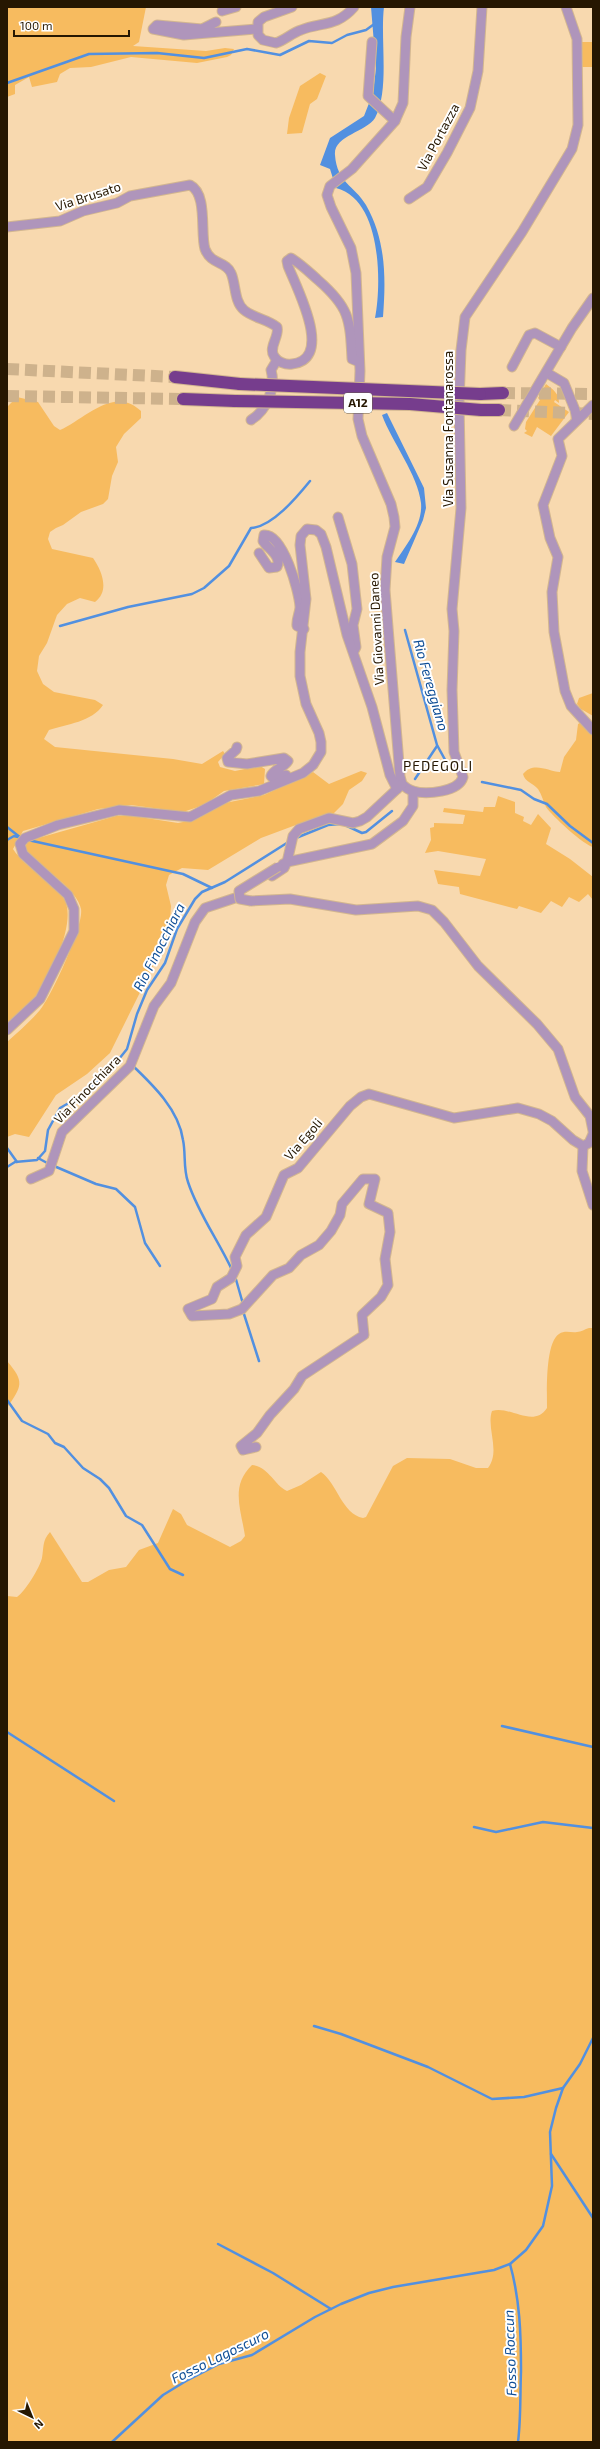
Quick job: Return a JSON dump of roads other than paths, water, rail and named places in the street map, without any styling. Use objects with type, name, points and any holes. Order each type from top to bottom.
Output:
[{"type":"highway","name":"A12","points":[[175,377],[240,384],[480,394],[503,393]]},
{"type":"highway","name":"A12","points":[[183,399],[410,404],[481,410],[499,410]]},
{"type":"street","points":[[222,11],[236,7]]},
{"type":"street","points":[[292,7],[264,17],[258,22],[258,34],[263,40],[276,43],[305,28],[334,22],[354,7]]},
{"type":"street","points":[[372,42],[368,96],[395,121],[403,103],[406,37],[410,7]]},
{"type":"street","name":"Via Portazza","points":[[409,199],[427,187],[447,153],[470,108],[478,71],[482,7]]},
{"type":"street","name":"Via Susanna Fontanarossa","points":[[413,791],[437,791],[455,788],[461,783],[463,777],[454,752],[452,690],[454,631],[452,609],[460,512],[459,402],[461,350],[465,317],[522,232],[568,156],[576,137],[578,125],[577,39],[566,7]]},
{"type":"street","points":[[216,22],[202,29],[157,25],[153,29],[184,35],[257,29]]},
{"type":"street","name":"Via Giovanni Daneo","points":[[395,121],[350,170],[330,186],[327,195],[330,207],[351,248],[356,273],[359,362],[358,419],[362,436],[391,504],[394,522],[385,570],[385,590],[392,700],[400,787]]},
{"type":"street","name":"Via Brusato","points":[[7,227],[60,221],[83,211],[117,203],[130,196],[187,184],[194,188],[202,211],[206,250],[209,257],[231,273],[241,307],[249,314],[277,327],[278,330],[272,350],[277,360]]},
{"type":"street","points":[[251,420],[256,416],[270,395],[274,381],[271,370],[277,360],[290,364],[297,364],[309,354],[313,344],[310,325],[288,266],[287,261],[291,258],[342,303],[350,329],[352,359],[359,362]]},
{"type":"street","points":[[514,426],[547,373],[561,347],[593,298]]},
{"type":"street","points":[[512,367],[529,335],[535,333],[561,347]]},
{"type":"street","points":[[547,373],[564,384],[575,410],[577,420]]},
{"type":"street","points":[[593,405],[558,439],[562,456],[543,505],[550,538],[557,551],[552,592],[554,632],[564,691],[571,706],[593,730]]},
{"type":"street","points":[[338,517],[352,564],[358,609],[353,625],[356,647],[353,652]]},
{"type":"street","points":[[7,1030],[40,999],[74,930],[74,909],[68,895],[23,854],[20,844],[25,838],[58,825],[119,810],[190,817],[231,795],[259,791],[303,773],[318,758],[321,742],[319,733],[306,704],[300,676],[300,652],[304,629],[306,599],[300,544],[303,532],[307,529],[316,530],[320,534],[326,547],[338,603],[372,707],[390,774],[400,787],[413,791],[413,806],[403,821],[372,844],[287,860],[278,867],[238,890],[240,899],[251,901],[290,899],[356,910],[418,906],[432,910],[444,922],[478,966],[537,1024],[558,1049],[575,1097],[590,1116],[593,1131]]},
{"type":"street","points":[[259,553],[269,568],[274,569],[277,567],[278,562],[273,550],[263,541],[264,535],[267,534],[274,538],[283,550],[299,602],[297,626],[304,629]]},
{"type":"street","points":[[236,747],[236,750],[227,758],[228,762],[247,764],[284,758],[288,761],[286,764],[273,772],[272,778],[299,770],[303,773]]},
{"type":"street","points":[[287,860],[293,836],[304,826],[330,818],[353,822],[363,820],[400,787]]},
{"type":"street","name":"Via Finocchiara","points":[[31,1179],[49,1171],[62,1132],[130,1066],[154,1006],[171,983],[195,922],[205,908],[238,896],[276,873],[287,860]]},
{"type":"street","name":"Via Egoli","points":[[256,1447],[243,1450],[241,1446],[257,1433],[270,1415],[294,1389],[302,1376],[364,1335],[362,1315],[381,1297],[388,1285],[385,1259],[390,1232],[388,1213],[369,1204],[376,1179],[363,1179],[342,1204],[340,1215],[331,1231],[319,1246],[301,1256],[289,1268],[273,1275],[242,1309],[229,1314],[192,1316],[188,1312],[188,1309],[194,1304],[212,1299],[217,1288],[231,1278],[237,1266],[235,1257],[246,1236],[266,1216],[284,1175],[298,1168],[350,1106],[364,1095],[378,1095],[428,1112],[454,1118],[518,1108],[539,1114],[552,1121],[573,1140],[583,1146]]},
{"type":"street","points":[[593,1134],[589,1143],[583,1146],[582,1171],[593,1205]]},
{"type":"water","points":[[371,7],[384,7],[384,64],[380,107],[371,123],[339,143],[335,155],[339,172],[366,205],[378,232],[384,274],[383,317],[375,318],[378,264],[370,224],[362,208],[351,195],[336,188],[330,169],[320,165],[330,138],[364,116],[373,93],[376,68]]},
{"type":"water","points":[[387,413],[424,488],[426,508],[423,520],[404,564],[395,562],[409,542],[417,527],[421,511],[421,503],[415,481],[382,415]]},
{"type":"waterway","points":[[7,83],[89,54],[157,53],[204,58],[247,49],[280,55],[309,41],[332,43],[347,35],[366,30],[377,22]]},
{"type":"waterway","points":[[60,626],[128,607],[192,594],[204,588],[229,566],[251,528],[267,522],[284,510],[310,481]]},
{"type":"waterway","name":"Rio Fereggiano","points":[[405,630],[437,745],[449,767]]},
{"type":"waterway","name":"Rio Finocchiara","points":[[415,779],[437,746]]},
{"type":"waterway","points":[[482,782],[521,790],[534,799],[547,804],[570,826],[593,843]]},
{"type":"waterway","name":"Rio Finocchiara","points":[[345,825],[362,833],[366,832],[392,811]]},
{"type":"waterway","name":"Rio Finocchiara","points":[[296,838],[328,825],[340,824]]},
{"type":"waterway","points":[[7,827],[21,838]]},
{"type":"waterway","points":[[7,840],[14,836],[22,838]]},
{"type":"waterway","points":[[28,840],[183,874],[212,888]]},
{"type":"waterway","name":"Rio Finocchiara","points":[[7,1167],[15,1162],[37,1160],[45,1151],[48,1130],[60,1108],[81,1096],[111,1069],[127,1049],[137,1014],[147,990],[165,963],[177,929],[195,899],[202,892],[225,882],[290,841]]},
{"type":"waterway","points":[[132,1065],[164,1099],[176,1118],[181,1129],[183,1140],[186,1177],[203,1216],[232,1270]]},
{"type":"waterway","points":[[7,1148],[17,1162]]},
{"type":"waterway","points":[[38,1158],[49,1164]]},
{"type":"waterway","points":[[54,1166],[96,1184],[116,1189],[135,1207],[145,1243],[160,1266]]},
{"type":"waterway","points":[[235,1276],[243,1304]]},
{"type":"waterway","points":[[243,1311],[259,1361]]},
{"type":"waterway","points":[[7,1400],[22,1421],[48,1434],[55,1443],[64,1447],[83,1468],[100,1479],[109,1488],[126,1516],[142,1525],[170,1569],[183,1575]]},
{"type":"waterway","points":[[502,1726],[593,1747]]},
{"type":"waterway","points":[[7,1732],[114,1801]]},
{"type":"waterway","points":[[474,1827],[496,1832],[543,1822],[593,1828]]},
{"type":"waterway","points":[[314,2026],[341,2034],[428,2067],[492,2099],[524,2097],[563,2088]]},
{"type":"waterway","name":"Fosso Lagoscuro","points":[[112,2442],[163,2395],[186,2381],[219,2364],[252,2355],[315,2317],[341,2304],[369,2293],[393,2287],[494,2270],[510,2264],[526,2250],[543,2226],[552,2186],[550,2132],[556,2108],[563,2088],[580,2064],[593,2038]]},
{"type":"waterway","points":[[551,2154],[593,2218]]},
{"type":"waterway","points":[[218,2244],[273,2273],[331,2309]]},
{"type":"waterway","name":"Fosso Roccun","points":[[510,2264],[518,2304],[520,2330],[521,2371],[518,2442]]},
{"type":"tunnel","points":[[7,369],[175,377]]},
{"type":"tunnel","points":[[503,393],[593,394]]},
{"type":"tunnel","points":[[7,396],[183,399]]},
{"type":"tunnel","points":[[499,410],[593,414]]},
{"type":"district","name":"PEDEGOLI","points":[[438,766]]}]
